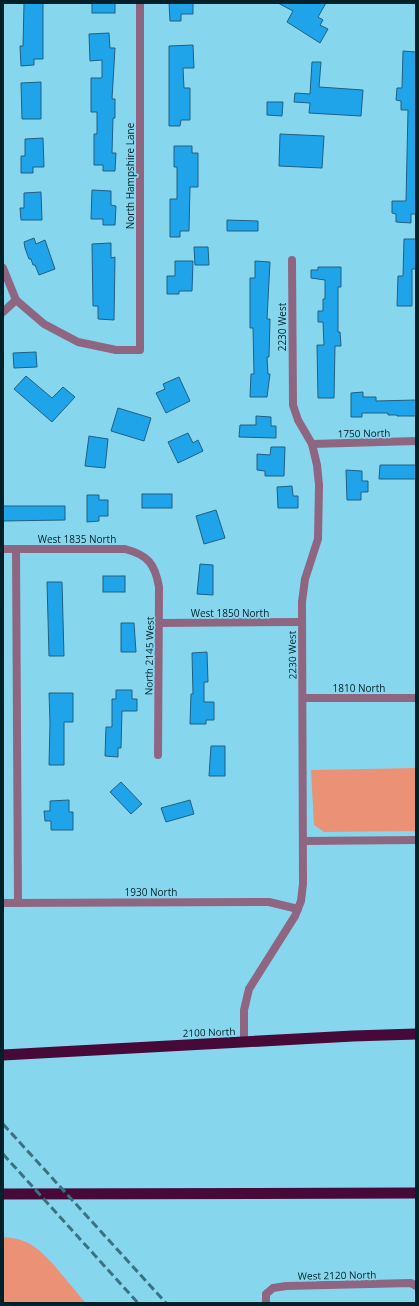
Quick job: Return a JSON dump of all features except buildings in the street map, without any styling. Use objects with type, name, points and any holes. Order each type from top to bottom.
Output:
[{"type":"highway","name":"2100 North","points":[[3,1055],[353,1036],[416,1034]]},
{"type":"highway","points":[[3,1194],[416,1193]]},
{"type":"street","name":"North Hampshire Lane","points":[[16,300],[44,324],[78,342],[116,350],[140,350],[140,3]]},
{"type":"street","name":"2230 West","points":[[244,1043],[244,1010],[249,989],[255,977],[287,930],[298,909],[303,884],[302,590],[316,548],[319,530],[319,479],[312,444],[298,420],[294,405],[292,260]]},
{"type":"street","points":[[3,268],[16,300],[3,312]]},
{"type":"street","name":"1750 North","points":[[312,444],[416,441]]},
{"type":"street","name":"West 1835 North","points":[[3,549],[126,549],[134,551],[149,560]]},
{"type":"street","points":[[16,549],[18,903]]},
{"type":"street","name":"North 2145 West","points":[[149,560],[157,576],[159,587],[158,755]]},
{"type":"street","name":"West 1850 North","points":[[159,623],[302,622]]},
{"type":"street","name":"1810 North","points":[[303,698],[416,698]]},
{"type":"street","points":[[304,840],[416,840]]},
{"type":"street","name":"1930 North","points":[[3,903],[269,902],[298,909]]},
{"type":"street","name":"West 2120 North","points":[[266,1303],[266,1294],[273,1288],[286,1286],[414,1284]]},
{"type":"shaded area","points":[[416,768],[416,831],[324,832],[314,825],[311,770]]},
{"type":"shaded area","points":[[3,1237],[23,1241],[37,1249],[52,1263],[86,1303],[3,1303]]},
{"type":"railway","points":[[3,1124],[166,1303]]},
{"type":"railway","points":[[3,1154],[138,1303]]}]
